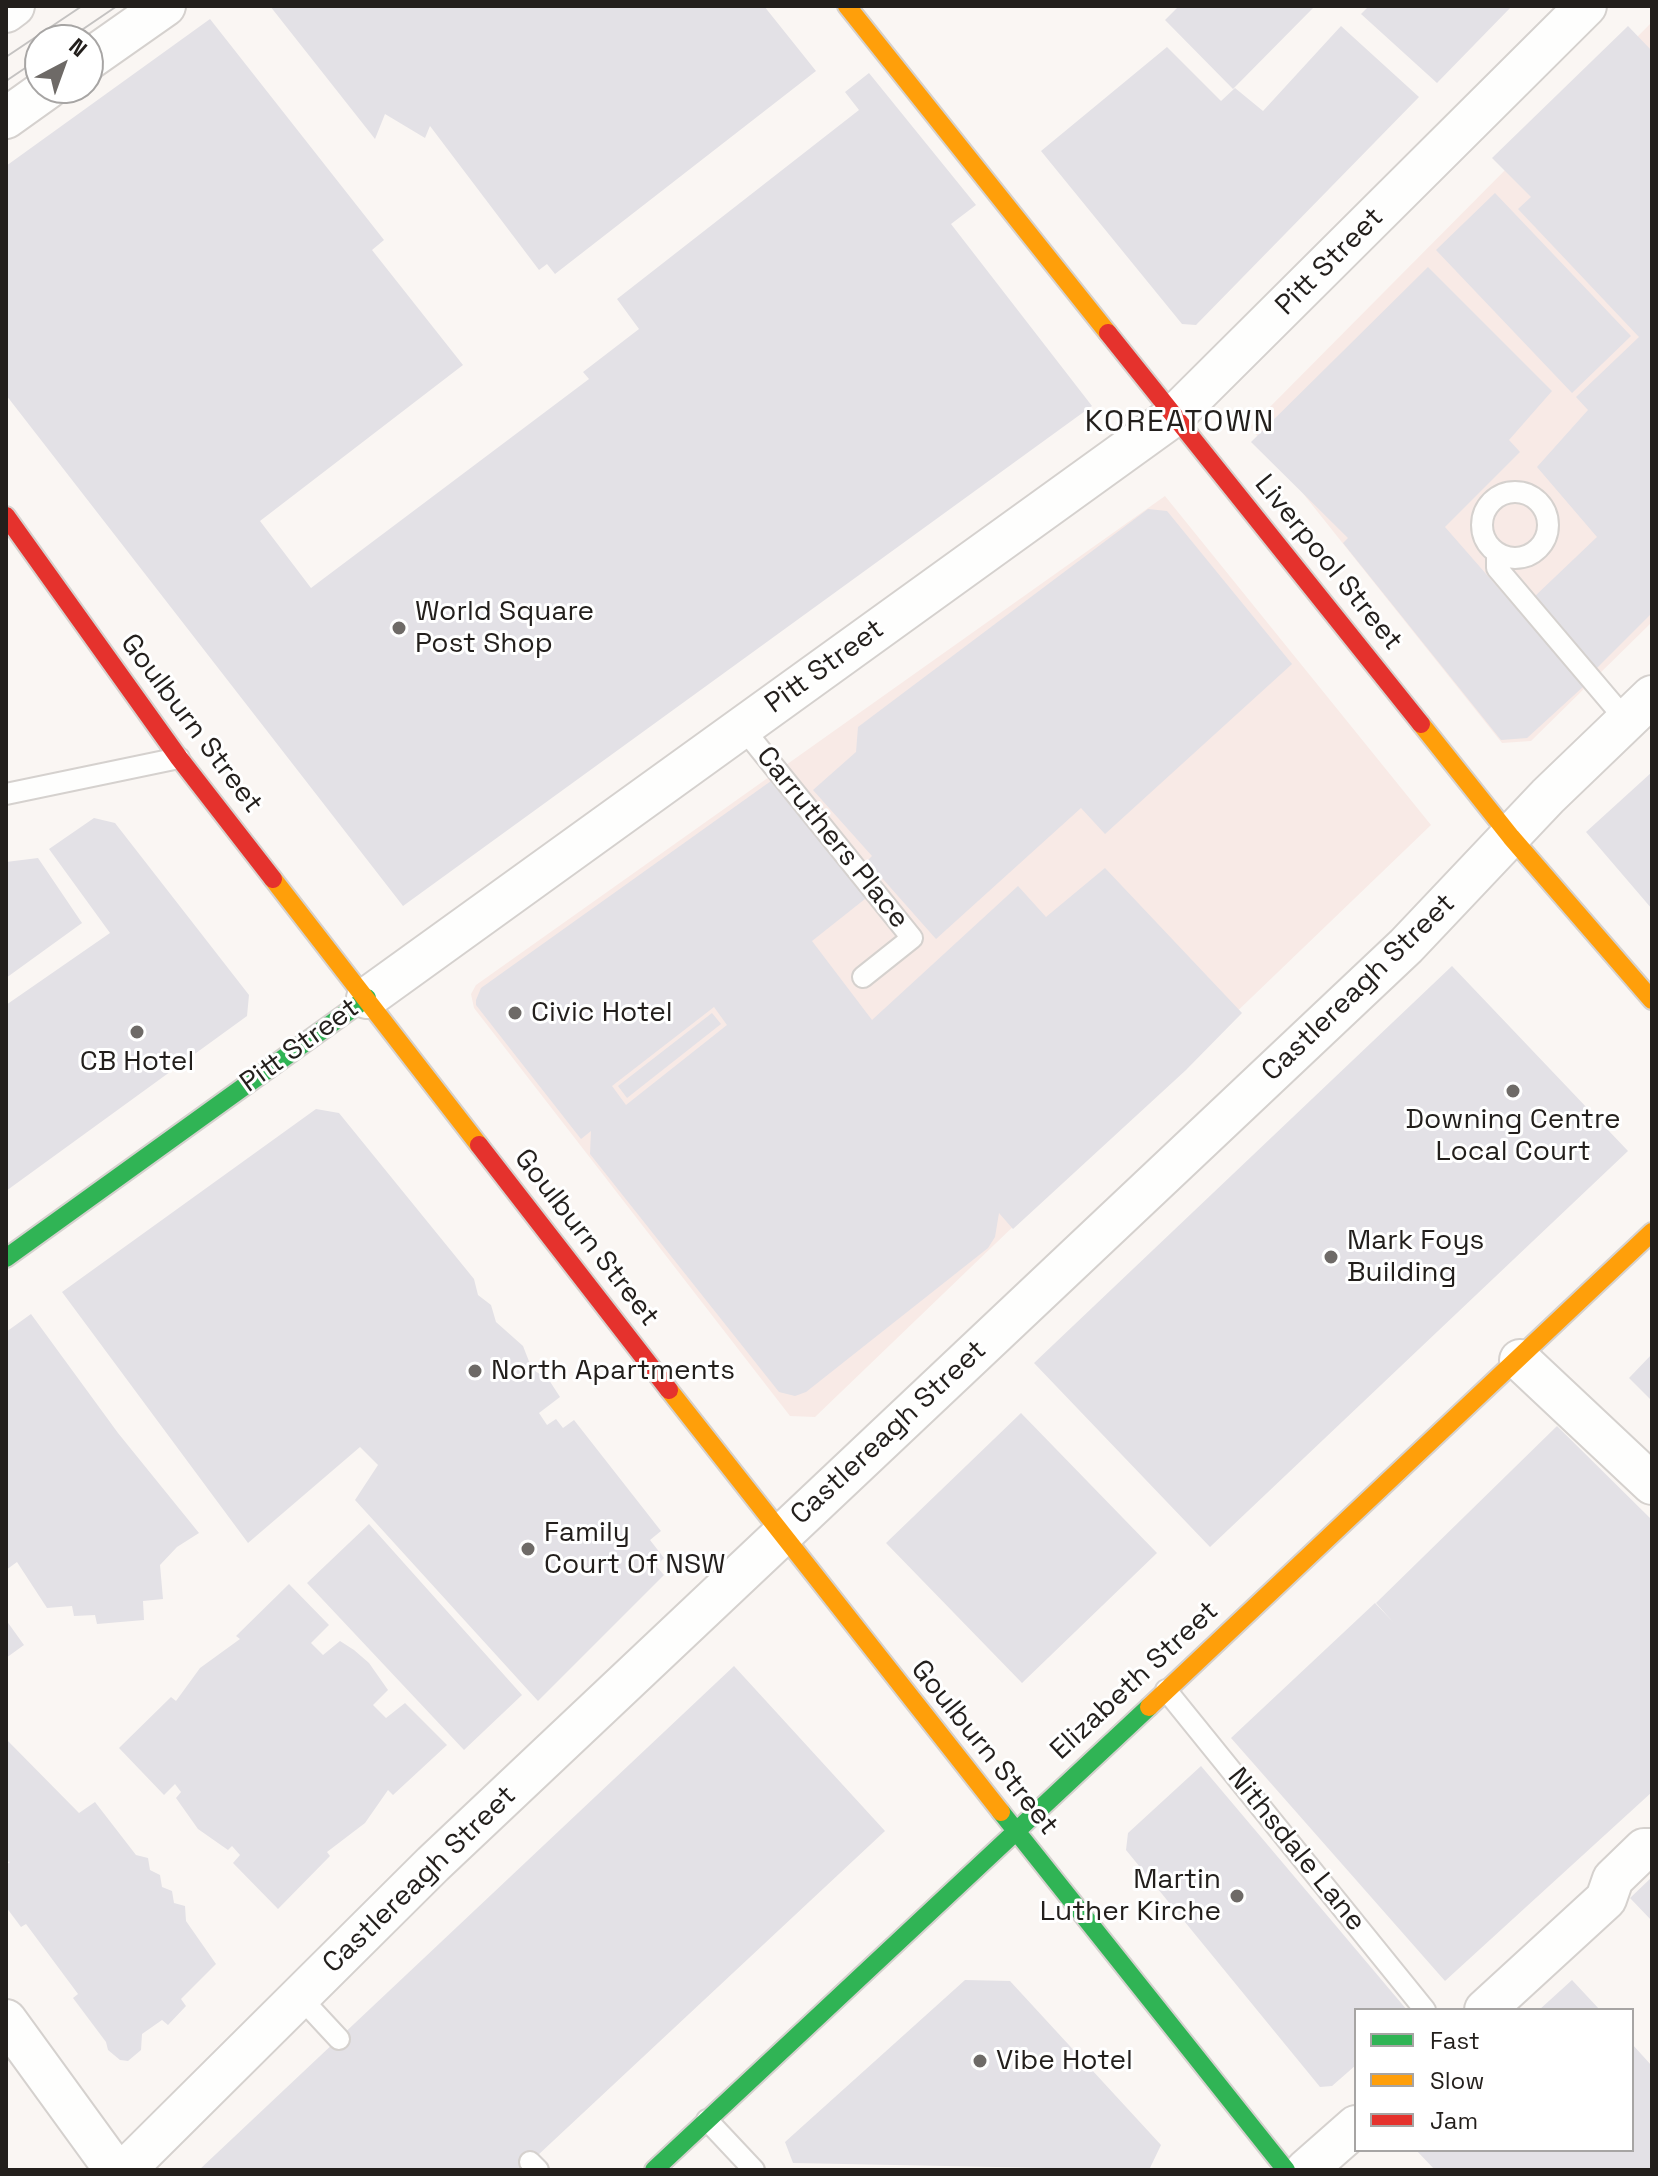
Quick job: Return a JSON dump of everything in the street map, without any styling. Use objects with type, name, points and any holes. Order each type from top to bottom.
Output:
[{"type":"main road","name":"Liverpool Street","points":[[847,6],[1511,837],[1652,1000]]},
{"type":"main road","name":"Goulburn Street","points":[[6,516],[42,562],[108,663],[179,758],[780,1534],[1286,2170]]},
{"type":"main road","name":"Pitt Street","points":[[6,1258],[367,998]]},
{"type":"main road","name":"Elizabeth Street","points":[[654,2170],[1520,1360],[1652,1232]]},
{"type":"street","points":[[6,12],[14,6]]},
{"type":"street","points":[[104,49],[165,6]]},
{"type":"street","name":"Pitt Street","points":[[367,998],[1175,415],[1586,6]]},
{"type":"street","points":[[6,118],[26,104]]},
{"type":"street","name":"Castlereagh Street","points":[[125,2170],[445,1853],[1406,946],[1639,708]]},
{"type":"street","points":[[1520,1360],[1652,1484]]},
{"type":"street","points":[[1487,2008],[1606,1899],[1613,1879],[1644,1849],[1652,1849]]},
{"type":"street","points":[[6,2020],[115,2170]]},
{"type":"street","points":[[1306,2170],[1354,2128]]},
{"type":"lane","points":[[1497,554],[1497,568],[1639,708]]},
{"type":"lane","name":"Carruthers Place","points":[[742,727],[912,938],[863,977]]},
{"type":"lane","points":[[6,794],[179,758]]},
{"type":"lane","name":"Nithsdale Lane","points":[[1166,1690],[1423,2008]]},
{"type":"lane","points":[[300,1997],[339,2039]]},
{"type":"lane","points":[[707,2120],[754,2170]]},
{"type":"shaded area","points":[[1652,22],[1652,622],[1531,741],[1502,743],[1250,427]]},
{"type":"shaded area","points":[[1165,496],[1431,825],[815,1417],[790,1416],[474,1008],[471,994],[476,985]]},
{"type":"building","points":[[270,6],[764,6],[816,71],[555,274],[547,264],[539,270],[430,126],[425,138],[385,114],[375,139]]},
{"type":"building","points":[[1179,6],[1315,6],[1233,89],[1165,20]]},
{"type":"building","points":[[1369,6],[1512,6],[1437,83],[1361,14]]},
{"type":"building","points":[[210,19],[384,240],[372,250],[463,365],[260,521],[311,588],[589,379],[583,372],[639,329],[617,299],[859,110],[845,92],[869,73],[976,205],[951,224],[1092,406],[403,906],[6,395],[6,166],[92,104],[104,104],[104,95]]},
{"type":"building","points":[[1341,26],[1419,97],[1196,325],[1182,324],[1041,151],[1167,47],[1221,101],[1235,88],[1263,111]]},
{"type":"building","points":[[1628,26],[1652,51],[1652,613],[1597,668],[1533,598],[1597,537],[1537,467],[1588,410],[1576,397],[1639,337],[1518,209],[1531,197],[1492,158]]},
{"type":"building","points":[[1495,193],[1631,336],[1572,393],[1436,250]]},
{"type":"building","points":[[1428,267],[1552,391],[1509,440],[1520,452],[1445,527],[1584,686],[1527,738],[1501,740],[1343,543],[1348,538],[1251,442]]},
{"type":"building","points":[[1148,509],[1167,511],[1292,664],[1105,834],[1081,808],[936,939],[867,861],[872,856],[813,790],[856,752],[858,727]]},
{"type":"building","points":[[1652,772],[1652,909],[1586,832]]},
{"type":"building","points":[[778,776],[870,895],[812,941],[872,1020],[1018,886],[1046,917],[1105,868],[1242,1013],[1186,1070],[1013,1229],[999,1213],[995,1237],[988,1248],[806,1392],[795,1396],[779,1392],[590,1154],[591,1131],[581,1139],[476,1005],[481,988]],"holes":[[[714,1007],[727,1025],[626,1105],[612,1086]]]},
{"type":"building","points":[[94,818],[115,823],[249,995],[247,1016],[6,1191],[6,1005],[110,933],[49,849]]},
{"type":"building","points":[[38,858],[82,923],[6,978],[6,862]]},
{"type":"building","name":"Mark Foys Building","points":[[1452,966],[1628,1151],[1210,1547],[1034,1363]]},
{"type":"building","points":[[712,1013],[721,1024],[627,1098],[618,1086]]},
{"type":"building","points":[[316,1109],[339,1113],[474,1279],[478,1295],[491,1305],[496,1322],[523,1346],[532,1369],[549,1380],[560,1397],[539,1413],[547,1425],[556,1419],[563,1428],[574,1420],[661,1531],[650,1540],[664,1558],[656,1566],[664,1575],[538,1701],[355,1500],[378,1465],[360,1447],[248,1543],[62,1292]]},
{"type":"building","points":[[31,1314],[118,1433],[199,1533],[177,1547],[160,1565],[163,1599],[143,1601],[144,1620],[97,1624],[95,1615],[74,1616],[72,1606],[47,1608],[17,1562],[6,1570],[6,1332]]},
{"type":"building","points":[[1652,1354],[1652,1401],[1629,1378]]},
{"type":"building","points":[[1021,1413],[1157,1553],[1022,1683],[886,1543]]},
{"type":"building","points":[[1557,1426],[1652,1520],[1652,1792],[1445,1981],[1231,1738],[1375,1603],[1393,1622],[1376,1603]]},
{"type":"building","points":[[369,1524],[522,1695],[464,1750],[307,1583]]},
{"type":"building","points":[[289,1584],[329,1625],[311,1643],[323,1655],[340,1641],[354,1650],[369,1663],[388,1690],[373,1705],[386,1718],[405,1703],[447,1745],[393,1795],[388,1790],[365,1823],[327,1852],[330,1856],[278,1909],[233,1863],[240,1855],[232,1846],[228,1850],[198,1829],[176,1798],[181,1792],[175,1784],[164,1795],[119,1748],[171,1697],[176,1701],[200,1668],[240,1639],[236,1636]]},
{"type":"building","points":[[6,1620],[24,1645],[6,1658]]},
{"type":"building","points":[[734,1666],[885,1831],[522,2170],[199,2170]]},
{"type":"building","points":[[6,1739],[79,1813],[95,1802],[136,1855],[148,1858],[150,1870],[160,1875],[162,1887],[172,1891],[174,1903],[185,1906],[186,1921],[216,1964],[181,1999],[186,2006],[168,2025],[162,2020],[142,2034],[141,2050],[128,2061],[120,2060],[108,2050],[106,2042],[73,1998],[78,1994],[26,1924],[21,1927],[6,1907],[6,1865],[10,1862],[6,1861]]},
{"type":"building","points":[[1201,1766],[1405,2008],[1354,2008],[1354,2067],[1332,2086],[1320,2087],[1126,1850],[1128,1833]]},
{"type":"building","points":[[1652,1877],[1652,1921],[1630,1898]]},
{"type":"building","name":"Vibe Hotel","points":[[965,1980],[1010,1981],[1161,2145],[1149,2170],[793,2163],[785,2142]]},
{"type":"building","points":[[1572,1980],[1598,2008],[1541,2008]]},
{"type":"building","points":[[1634,2046],[1652,2066],[1652,2170],[1435,2170],[1418,2152],[1634,2152]]},
{"type":"tram line","points":[[6,57],[82,6]]},
{"type":"tram line","points":[[91,24],[117,6]]},
{"type":"tram line","points":[[6,81],[24,69]]},
{"type":"traffic: fast","points":[[6,1258],[367,998]]},
{"type":"traffic: fast","points":[[654,2170],[1149,1707]]},
{"type":"traffic: fast","points":[[1001,1812],[1286,2170]]},
{"type":"traffic: slow","points":[[847,6],[1108,333]]},
{"type":"traffic: slow","points":[[1421,724],[1511,837],[1652,1000]]},
{"type":"traffic: slow","points":[[273,879],[479,1145]]},
{"type":"traffic: slow","points":[[1149,1707],[1652,1232]]},
{"type":"traffic: slow","points":[[669,1390],[1001,1812]]},
{"type":"traffic: jam","points":[[1108,333],[1421,724]]},
{"type":"traffic: jam","points":[[6,516],[179,758],[273,879]]},
{"type":"traffic: jam","points":[[479,1145],[669,1390]]},
{"type":"place","name":"World Square Post Shop","points":[[399,628]]},
{"type":"place","name":"Civic Hotel","points":[[515,1013]]},
{"type":"place","name":"CB Hotel","points":[[137,1032]]},
{"type":"place","name":"Downing Centre Local Court","points":[[1513,1091]]},
{"type":"place","name":"Mark Foys Building","points":[[1331,1257]]},
{"type":"place","name":"North Apartments","points":[[475,1371]]},
{"type":"place","name":"Family Court Of NSW","points":[[528,1549]]},
{"type":"place","name":"Martin Luther Kirche","points":[[1237,1896]]},
{"type":"place","name":"Vibe Hotel","points":[[980,2061]]},
{"type":"district","name":"KOREATOWN","points":[[1180,423]]}]
